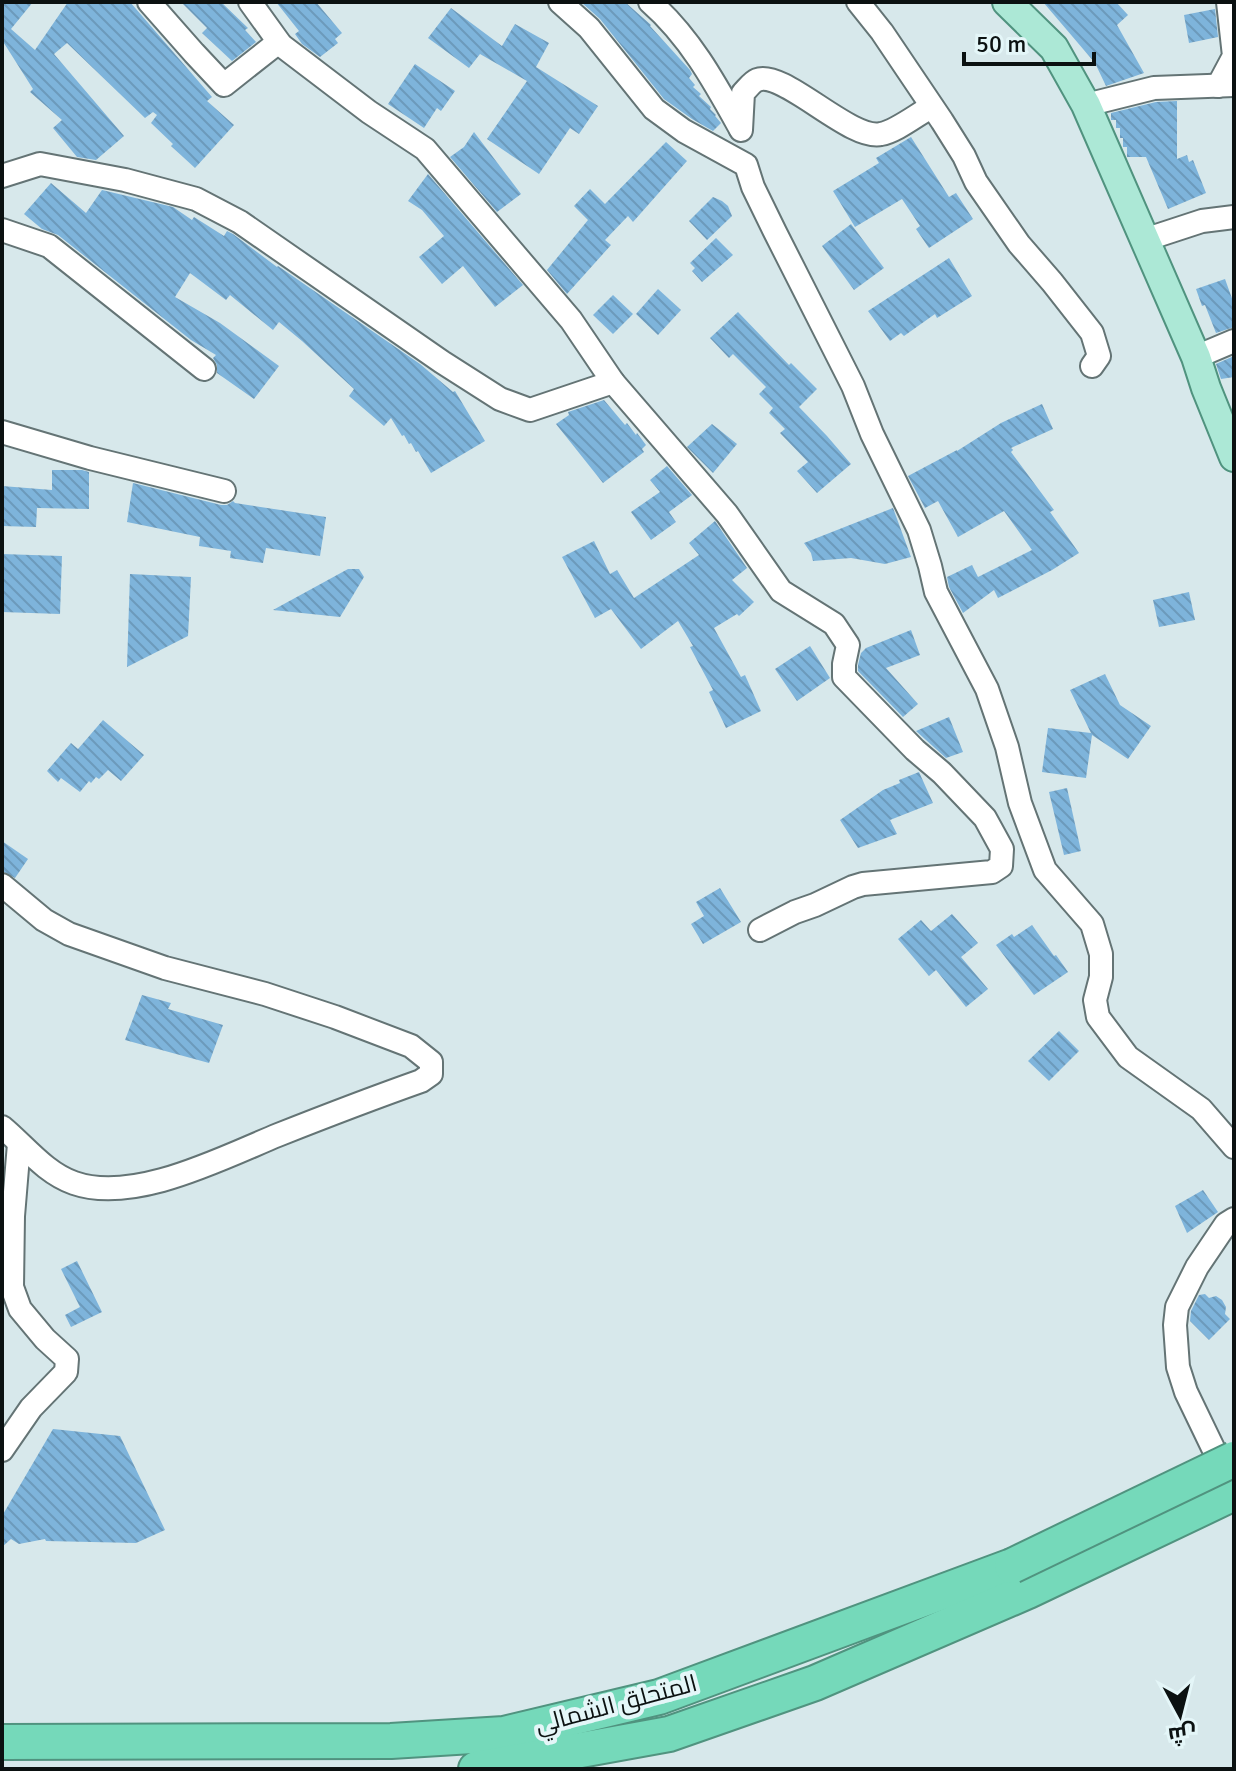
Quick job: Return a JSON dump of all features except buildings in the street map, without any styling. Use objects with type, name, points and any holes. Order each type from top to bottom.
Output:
[{"type":"highway","name":"المتحلق الشمالي","points":[[476,1769],[669,1734],[815,1683],[1020,1579],[1234,1459]]},
{"type":"highway","name":"المتحلق الشمالي","points":[[2,1742],[391,1741],[504,1734],[659,1697],[1020,1579],[1234,1491]]},
{"type":"main road","points":[[1007,2],[1054,48],[1086,105],[1196,357],[1234,457]]},
{"type":"street","points":[[149,2],[224,85],[276,44],[281,45]]},
{"type":"street","points":[[250,2],[281,45],[369,112],[425,149],[571,320],[613,382],[727,514],[781,591],[834,624],[848,645],[844,677],[985,818],[1002,849],[1001,866],[992,872],[863,884],[760,930]]},
{"type":"street","points":[[560,2],[589,28],[654,109],[684,131],[746,165]]},
{"type":"street","points":[[650,2],[667,17],[707,69],[741,130]]},
{"type":"street","points":[[858,2],[882,32],[964,156],[976,182],[1019,244],[1092,333],[1099,356],[1092,366]]},
{"type":"street","points":[[1086,105],[1154,88],[1226,86],[1234,56],[1228,2]]},
{"type":"street","points":[[931,107],[881,135],[863,133],[790,89],[767,79],[756,80],[743,93],[741,130],[746,165],[753,187],[853,386],[872,434],[919,530],[936,592],[987,689],[1007,747],[1020,803],[1045,870],[1092,924],[1101,954],[1101,977],[1095,1000],[1098,1017],[1128,1057],[1201,1109],[1234,1147]]},
{"type":"street","points":[[2,176],[40,164],[125,180],[196,199],[240,222],[500,399],[530,410],[613,382]]},
{"type":"street","points":[[1144,240],[1202,221],[1234,217]]},
{"type":"street","points":[[2,230],[49,246],[204,369]]},
{"type":"street","points":[[1196,357],[1234,341]]},
{"type":"street","points":[[2,432],[90,458],[224,491]]},
{"type":"street","points":[[2,885],[44,920],[69,934],[165,968],[265,994],[335,1017],[411,1046],[431,1062],[431,1074],[421,1081],[183,1174],[145,1183],[99,1189],[82,1186],[58,1176],[2,1127]]},
{"type":"street","points":[[2,1450],[31,1408],[66,1372],[67,1359],[20,1309],[12,1287],[13,1216],[19,1144]]},
{"type":"street","points":[[1234,1219],[1226,1224],[1197,1267],[1177,1307],[1175,1325],[1178,1367],[1186,1392],[1234,1491]]}]
